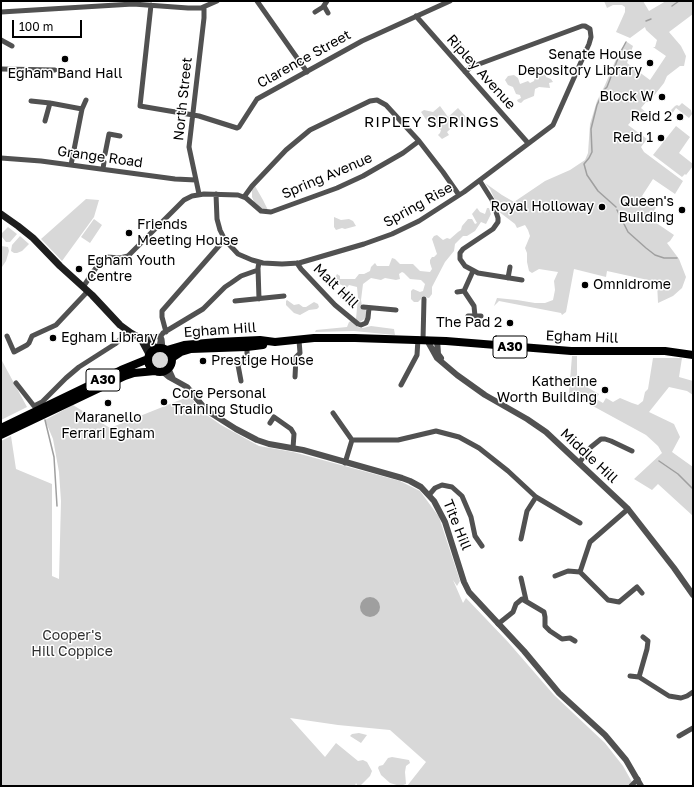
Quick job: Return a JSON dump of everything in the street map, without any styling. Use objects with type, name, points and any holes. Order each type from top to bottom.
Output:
[{"type":"main road","points":[[1,214],[23,229],[127,331],[162,348],[172,358],[171,364],[162,370],[150,367],[141,339]]},
{"type":"main road","name":"Egham Hill","points":[[172,358],[181,352],[198,348],[247,344],[260,340],[275,342],[355,338],[437,340],[571,351],[665,351],[693,355]]},
{"type":"main road","name":"Egham Hill","points":[[162,348],[184,345],[247,344]]},
{"type":"main road","points":[[148,357],[152,351],[162,348]]},
{"type":"main road","name":"A30","points":[[1,428],[148,357]]},
{"type":"main road","name":"A30","points":[[1,435],[125,376],[134,373],[162,370]]},
{"type":"street","points":[[1,12],[90,8],[127,4],[188,8],[204,7],[217,1]]},
{"type":"street","points":[[257,1],[307,72]]},
{"type":"street","name":"Clarence Street","points":[[193,116],[238,128],[257,99],[362,41],[450,1]]},
{"type":"street","points":[[315,12],[325,3],[328,13]]},
{"type":"street","points":[[151,5],[140,106],[193,116]]},
{"type":"street","name":"North Street","points":[[199,194],[189,149],[204,7]]},
{"type":"street","name":"Ripley Avenue","points":[[416,16],[528,143]]},
{"type":"street","name":"Spring Rise","points":[[216,194],[217,219],[225,240],[238,254],[259,262],[282,264],[297,263],[369,243],[392,234],[419,221],[459,196],[554,122],[591,40],[591,34],[589,28],[584,26],[577,28],[471,67],[464,72]]},
{"type":"street","points":[[1,40],[12,46]]},
{"type":"street","points":[[1,69],[54,70]]},
{"type":"street","points":[[71,165],[82,109],[86,100]]},
{"type":"street","points":[[7,336],[14,352],[27,345],[32,336],[56,325],[85,289],[102,259],[105,257],[120,258],[128,256],[184,200],[199,194],[238,195],[244,197],[252,186],[280,156],[307,132],[370,101],[380,100],[386,105],[419,141],[459,196]]},
{"type":"street","points":[[31,101],[82,109]]},
{"type":"street","points":[[46,120],[50,103]]},
{"type":"street","points":[[105,154],[109,134],[120,136]]},
{"type":"street","name":"Spring Avenue","points":[[244,197],[261,212],[271,212],[337,188],[363,176],[403,153],[419,141]]},
{"type":"street","name":"Grange Road","points":[[1,158],[196,180]]},
{"type":"street","points":[[103,169],[104,162]]},
{"type":"street","points":[[480,181],[492,200],[498,218],[497,224],[493,229],[465,247],[460,252],[461,262],[473,271],[522,280]]},
{"type":"street","points":[[167,331],[162,317],[162,311],[225,240]]},
{"type":"street","points":[[259,262],[259,299]]},
{"type":"street","name":"Malt Hill","points":[[297,263],[302,271],[331,300],[360,325],[366,323],[368,320],[366,308],[396,310]]},
{"type":"street","points":[[508,278],[510,267]]},
{"type":"street","points":[[141,339],[161,337],[167,331],[203,309],[225,287],[236,279],[258,270]]},
{"type":"street","points":[[464,291],[473,271]]},
{"type":"street","points":[[457,292],[464,291]]},
{"type":"street","points":[[464,291],[474,306],[478,316],[468,316]]},
{"type":"street","points":[[236,301],[284,296]]},
{"type":"street","points":[[400,385],[417,356],[423,340],[424,299]]},
{"type":"street","points":[[16,383],[34,406],[56,392],[66,378],[89,360],[115,344],[127,331]]},
{"type":"street","points":[[161,337],[162,348]]},
{"type":"street","points":[[295,377],[296,357],[300,353],[299,340]]},
{"type":"street","name":"Middle Hill","points":[[423,340],[437,358],[457,375],[538,426],[628,509],[693,595]]},
{"type":"street","points":[[437,340],[438,354],[443,362]]},
{"type":"street","points":[[241,381],[238,365],[247,357],[247,344]]},
{"type":"street","name":"Tite Hill","points":[[162,370],[186,387],[206,410],[236,429],[263,442],[292,448],[410,480],[421,487],[434,500],[445,522],[464,582],[469,592],[524,650],[559,693],[605,736],[626,760],[641,786]]},
{"type":"street","points":[[333,413],[352,440]]},
{"type":"street","points":[[270,424],[272,416],[291,429],[294,434],[292,448]]},
{"type":"street","points":[[352,440],[398,440],[436,431],[459,437],[479,448],[508,471],[536,497],[580,523]]},
{"type":"street","points":[[579,463],[591,447],[601,439],[611,441],[632,451]]},
{"type":"street","points":[[345,462],[352,440]]},
{"type":"street","points":[[429,495],[435,488],[442,485],[452,487],[462,496],[471,517],[475,536],[482,546]]},
{"type":"street","points":[[521,539],[527,511],[536,497]]},
{"type":"street","points":[[580,572],[590,542],[628,509]]},
{"type":"street","points":[[555,576],[568,570],[580,572],[608,600],[620,602],[637,587],[642,593]]},
{"type":"street","points":[[521,578],[526,600]]},
{"type":"street","points":[[498,624],[513,612],[517,602],[522,599],[544,612],[545,626],[550,631],[562,639],[570,638],[575,641]]},
{"type":"street","points":[[639,677],[650,642],[643,637]]},
{"type":"street","points":[[630,676],[639,677],[669,696],[681,698],[693,692]]},
{"type":"street","points":[[679,736],[693,728]]},
{"type":"street","points":[[630,786],[638,779]]},
{"type":"green space","points":[[604,1],[643,1],[649,11],[666,1],[693,1],[693,14],[669,32],[681,46],[686,56],[684,66],[680,66],[667,76],[664,83],[652,98],[651,102],[646,102],[641,108],[649,115],[643,122],[635,117],[628,125],[647,139],[641,147],[644,152],[683,181],[675,194],[653,179],[642,196],[657,206],[649,218],[674,235],[667,243],[679,259],[686,277],[682,288],[673,296],[658,303],[657,282],[607,271],[606,277],[574,269],[566,312],[562,315],[561,313],[499,301],[494,306],[497,298],[535,303],[545,303],[553,300],[555,290],[554,281],[558,272],[539,269],[532,273],[529,271],[525,248],[530,236],[528,230],[525,225],[517,228],[515,224],[498,211],[490,189],[485,183],[514,202],[545,181],[570,170],[585,160],[588,153],[590,124],[597,101],[619,52],[627,42],[633,46],[627,63],[650,80],[666,56],[653,47],[655,47],[657,40],[646,30],[645,27],[630,38],[616,32],[625,12],[625,7],[622,5],[613,5],[607,8]]},
{"type":"green space","points":[[539,70],[545,71],[546,77],[551,79],[553,82],[549,83],[550,88],[539,87],[535,89],[534,96],[524,100],[521,103],[518,102],[517,100],[521,98],[520,95],[516,94],[513,87],[508,85],[505,80],[508,76],[514,75],[518,78],[520,84],[528,81],[530,83],[534,81],[535,72]]},
{"type":"green space","points":[[682,103],[691,110],[692,114],[689,118],[676,108],[671,115],[669,114],[675,106],[679,106]]},
{"type":"green space","points":[[440,106],[448,117],[458,108],[467,118],[464,122],[461,119],[447,132],[449,135],[442,139],[438,135],[441,130],[434,124],[427,121],[421,112],[424,110],[433,112]]},
{"type":"green space","points":[[676,126],[690,137],[679,153],[693,164],[693,166],[686,175],[685,174],[682,177],[653,155]]},
{"type":"green space","points":[[255,186],[268,210],[263,210],[255,204],[252,197],[252,190]]},
{"type":"green space","points":[[86,199],[99,200],[94,217],[62,261],[41,239]]},
{"type":"green space","points":[[477,208],[480,212],[485,214],[487,208],[489,208],[491,214],[486,224],[481,222],[475,231],[467,236],[463,236],[455,244],[454,251],[445,262],[432,287],[432,294],[429,298],[423,297],[418,302],[414,302],[411,299],[411,291],[413,289],[420,292],[423,291],[425,284],[421,280],[410,279],[402,272],[399,274],[400,279],[396,280],[385,278],[381,280],[371,278],[363,284],[361,300],[362,306],[367,312],[366,318],[360,322],[357,327],[363,328],[371,326],[394,329],[395,335],[354,331],[315,332],[316,330],[347,327],[349,322],[356,319],[358,297],[357,287],[349,285],[346,289],[345,296],[341,299],[340,297],[344,286],[337,283],[337,274],[340,276],[340,279],[355,279],[359,274],[364,274],[370,271],[371,267],[375,263],[377,266],[389,266],[392,258],[400,264],[413,264],[420,271],[430,272],[432,269],[430,260],[437,254],[432,239],[434,236],[437,235],[443,240],[447,238],[450,239],[461,230],[462,226],[468,219],[472,219],[475,224],[477,223],[472,214]]},
{"type":"green space","points":[[334,217],[341,220],[349,219],[353,221],[356,226],[336,230],[334,227]]},
{"type":"green space","points":[[94,219],[102,225],[90,243],[81,237]]},
{"type":"green space","points":[[8,227],[17,234],[10,242],[6,242],[1,234]]},
{"type":"green space","points":[[20,236],[29,244],[22,251],[14,253],[11,251],[12,245]]},
{"type":"green space","points":[[1,246],[8,247],[9,251],[6,261],[2,267]]},
{"type":"green space","points":[[287,300],[294,305],[299,304],[303,307],[306,307],[314,302],[318,304],[319,307],[300,315],[294,313],[286,305]]},
{"type":"green space","points":[[157,352],[163,352],[168,357],[166,366],[163,368],[157,368],[152,363],[152,357]]},
{"type":"green space","points":[[572,356],[577,356],[577,376],[587,387],[599,394],[596,399],[603,403],[606,398],[613,402],[620,398],[638,405],[643,401],[645,392],[648,389],[653,358],[682,358],[679,377],[693,381],[693,395],[687,391],[669,387],[649,412],[674,424],[680,437],[672,452],[693,467],[693,516],[658,484],[652,490],[634,479],[662,453],[658,446],[646,435],[569,393]]},
{"type":"green space","points":[[1,359],[27,407],[1,420]]},
{"type":"green space","name":"Cooper's Hill Coppice","points":[[190,396],[201,411],[221,425],[259,446],[293,452],[400,481],[420,491],[439,517],[460,581],[457,586],[453,580],[463,603],[466,598],[508,642],[554,695],[605,743],[623,766],[632,782],[628,786],[407,786],[426,762],[390,730],[338,725],[290,718],[325,757],[336,743],[358,761],[363,760],[367,762],[372,771],[370,776],[361,785],[357,785],[356,783],[355,786],[1,786],[1,441],[11,436],[16,469],[52,484],[52,576],[59,579],[61,501],[59,472],[53,439],[45,420],[73,405],[110,428]]},
{"type":"green space","points":[[359,733],[367,735],[361,743],[350,736],[352,734]]},
{"type":"green space","points":[[392,757],[409,760],[410,763],[406,766],[405,772],[406,784],[400,786],[390,783],[381,775],[378,768],[379,766],[383,765],[388,758]]},
{"type":"shaded area","points":[[366,597],[374,597],[380,603],[380,611],[374,617],[366,617],[360,611],[360,603]]},
{"type":"waterway","points":[[672,6],[679,1]]},
{"type":"waterway","points":[[646,21],[651,19]]},
{"type":"waterway","points":[[616,207],[598,191],[587,175],[584,164],[592,152],[591,129],[597,105],[607,87],[620,53],[626,42]]},
{"type":"waterway","points":[[617,210],[628,232],[646,248],[655,255],[664,258],[677,258]]},
{"type":"waterway","points":[[45,420],[54,457],[57,506]]},
{"type":"waterway","points":[[659,461],[678,474],[693,489]]},
{"type":"place","name":"Egham Band Hall","points":[[65,59]]},
{"type":"place","name":"Senate House Depository Library","points":[[650,63]]},
{"type":"place","name":"Block W","points":[[662,97]]},
{"type":"place","name":"Reid 2","points":[[680,117]]},
{"type":"place","name":"Reid 1","points":[[661,138]]},
{"type":"place","name":"Royal Holloway","points":[[602,207]]},
{"type":"place","name":"Queen's Building","points":[[682,210]]},
{"type":"place","name":"Friends Meeting House","points":[[129,233]]},
{"type":"place","name":"Egham Youth Centre","points":[[79,269]]},
{"type":"place","name":"Omnidrome","points":[[585,285]]},
{"type":"place","name":"The Pad 2","points":[[510,323]]},
{"type":"place","name":"Egham Library","points":[[53,338]]},
{"type":"place","name":"Prestige House","points":[[203,361]]},
{"type":"place","name":"Katherine Worth Building","points":[[605,390]]},
{"type":"place","name":"Core Personal Training Studio","points":[[164,402]]},
{"type":"place","name":"Maranello Ferrari Egham","points":[[108,403]]},
{"type":"district","name":"RIPLEY SPRINGS","points":[[432,122]]}]
